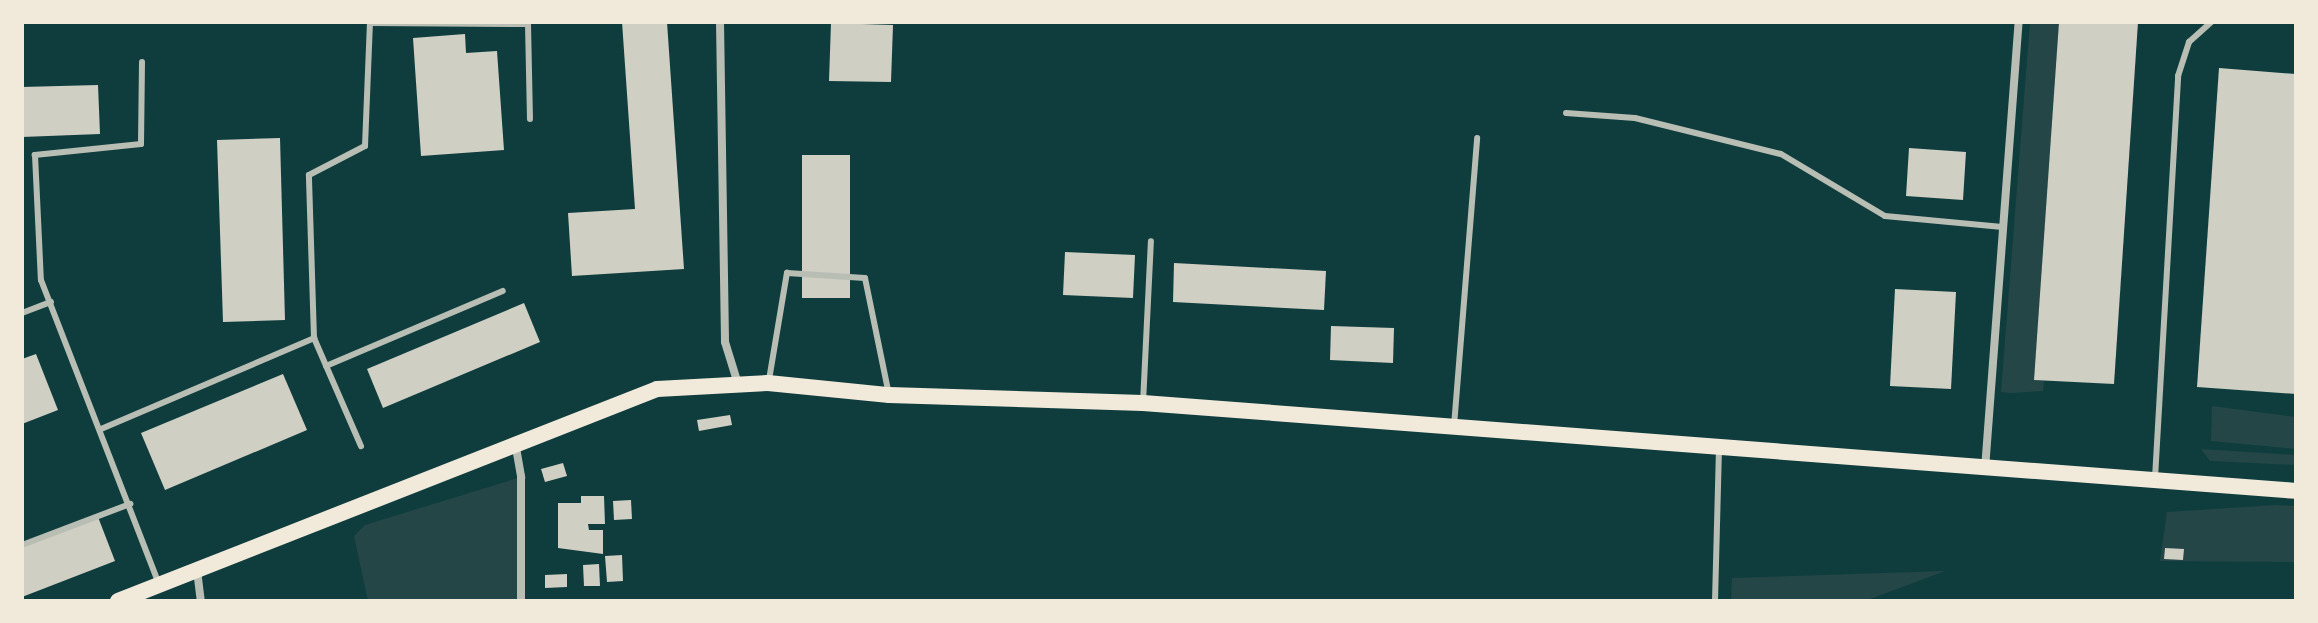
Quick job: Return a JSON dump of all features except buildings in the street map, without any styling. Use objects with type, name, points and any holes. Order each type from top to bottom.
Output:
[{"type":"main road","points":[[118,601],[515,441],[657,389],[768,383],[889,395],[1143,403],[1719,450],[1985,470],[2155,478],[2296,491]]},
{"type":"street","points":[[720,22],[725,342],[738,385]]},
{"type":"street","points":[[1985,470],[2019,22]]},
{"type":"street","points":[[515,441],[521,477],[521,601]]},
{"type":"street","points":[[197,569],[201,601]]},
{"type":"lane","points":[[2155,478],[2178,76],[2189,42],[2211,22]]},
{"type":"lane","points":[[361,446],[314,338],[309,175],[365,146],[370,23],[528,24],[530,119]]},
{"type":"lane","points":[[142,62],[141,144],[35,155],[41,280],[159,585]]},
{"type":"lane","points":[[1566,113],[1635,118],[1781,154],[1885,216],[2002,227]]},
{"type":"lane","points":[[1454,426],[1477,138]]},
{"type":"lane","points":[[1143,403],[1151,241]]},
{"type":"lane","points":[[768,383],[787,273],[865,278],[889,395]]},
{"type":"lane","points":[[326,366],[503,291]]},
{"type":"lane","points":[[22,313],[51,302]]},
{"type":"lane","points":[[101,429],[314,338]]},
{"type":"lane","points":[[1715,601],[1719,450]]},
{"type":"lane","points":[[22,545],[130,504]]},
{"type":"shaded area","points":[[2030,22],[2059,22],[2034,380],[2044,381],[2043,391],[2011,393],[2001,392]]},
{"type":"shaded area","points":[[2212,406],[2296,417],[2296,449],[2211,441]]},
{"type":"shaded area","points":[[2201,449],[2296,455],[2296,465],[2210,461]]},
{"type":"shaded area","points":[[521,477],[521,601],[368,601],[354,536],[365,525]]},
{"type":"shaded area","points":[[2296,506],[2296,562],[2160,561],[2167,512]]},
{"type":"shaded area","points":[[1945,571],[1865,601],[1731,601],[1732,578]]}]
